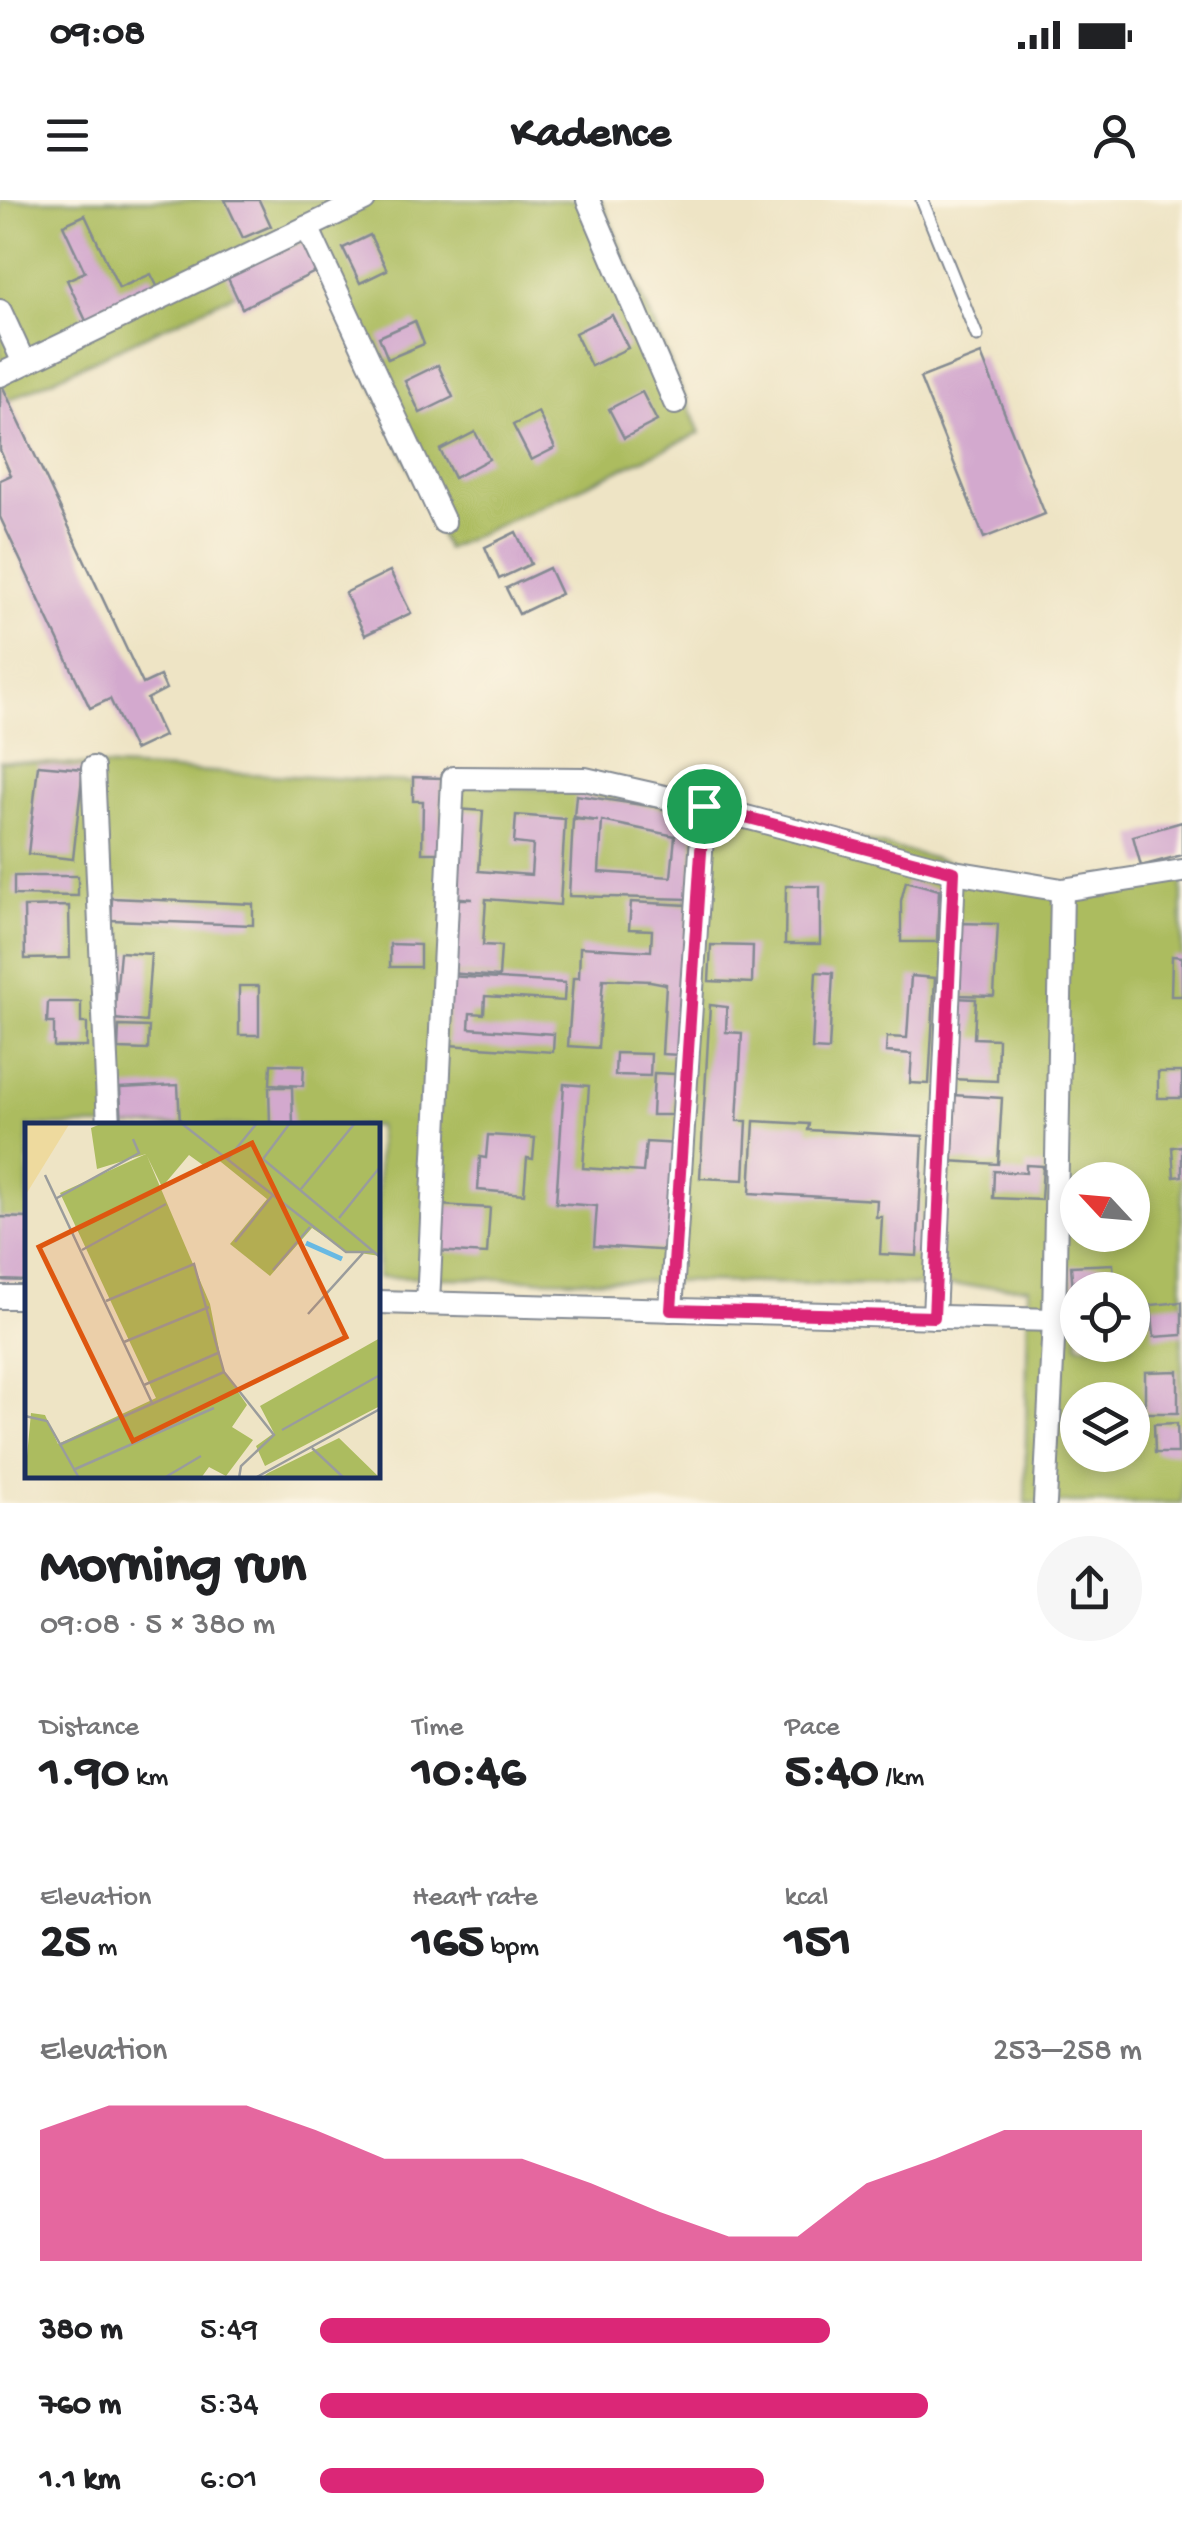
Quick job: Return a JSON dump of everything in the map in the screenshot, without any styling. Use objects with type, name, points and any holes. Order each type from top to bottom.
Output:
[{"type":"street","points":[[0,375],[364,200]]},
{"type":"street","points":[[588,200],[675,403]]},
{"type":"street","points":[[306,227],[444,522]]},
{"type":"street","points":[[0,311],[24,363]]},
{"type":"street","points":[[93,768],[108,1123]]},
{"type":"street","points":[[428,1303],[453,778],[584,779],[704,806],[954,872],[1062,890],[1182,871]]},
{"type":"street","points":[[671,1310],[704,806]]},
{"type":"street","points":[[934,1317],[954,872]]},
{"type":"street","points":[[1045,1503],[1054,1320],[1062,890]]},
{"type":"street","points":[[0,1297],[25,1296]]},
{"type":"street","points":[[380,1302],[1054,1320]]},
{"type":"lane","points":[[922,200],[977,336]]},
{"type":"green space","points":[[0,200],[601,200],[700,433],[446,549],[316,256],[0,404]]},
{"type":"green space","points":[[0,761],[694,797],[1050,888],[1182,872],[1182,1503],[1025,1503],[1028,1287],[380,1277],[380,1123],[25,1123],[25,1271],[0,1271]]},
{"type":"building","points":[[225,200],[259,200],[271,226],[243,238]]},
{"type":"building","points":[[85,215],[119,288],[151,274],[159,290],[87,323],[67,280],[85,272],[63,225]]},
{"type":"building","points":[[370,235],[387,270],[360,283],[343,248]]},
{"type":"building","points":[[307,241],[321,269],[242,308],[224,270]]},
{"type":"building","points":[[612,315],[628,348],[591,366],[575,333]]},
{"type":"building","points":[[415,321],[424,344],[388,359],[379,337]]},
{"type":"building","points":[[981,354],[1045,514],[984,538],[920,378]]},
{"type":"building","points":[[438,365],[453,397],[420,413],[405,381]]},
{"type":"building","points":[[0,381],[143,684],[160,676],[166,689],[147,699],[164,736],[134,750],[110,699],[90,708],[0,517],[0,480],[11,475],[0,450]]},
{"type":"building","points":[[642,392],[657,421],[624,438],[609,409]]},
{"type":"building","points":[[538,412],[555,448],[531,460],[513,425]]},
{"type":"building","points":[[475,432],[489,459],[454,478],[440,450]]},
{"type":"building","points":[[516,532],[531,564],[499,579],[485,547]]},
{"type":"building","points":[[549,568],[561,594],[519,614],[506,588]]},
{"type":"building","points":[[390,571],[411,613],[365,635],[345,593]]},
{"type":"building","points":[[38,765],[83,769],[73,859],[28,854]]},
{"type":"building","points":[[413,777],[442,778],[440,853],[422,853],[423,801],[413,801]]},
{"type":"building","points":[[576,795],[695,813],[690,899],[569,896],[573,819],[598,821],[574,817]],"holes":[[[602,821],[675,836],[671,877],[599,872]]]},
{"type":"building","points":[[457,809],[483,811],[479,871],[531,875],[533,845],[514,843],[516,815],[565,819],[560,905],[486,899],[483,945],[501,946],[499,977],[449,973],[454,899],[473,899],[450,897]]},
{"type":"building","points":[[1182,822],[1182,855],[1141,866],[1133,836]]},
{"type":"building","points":[[14,876],[78,876],[78,896],[14,895]]},
{"type":"building","points":[[906,881],[939,890],[937,942],[901,942],[901,901]]},
{"type":"building","points":[[786,886],[820,886],[820,944],[785,944]]},
{"type":"building","points":[[112,898],[253,904],[253,925],[111,920]]},
{"type":"building","points":[[631,902],[688,905],[680,1055],[662,1054],[666,984],[650,981],[603,979],[598,1048],[568,1046],[573,978],[579,978],[580,947],[651,951],[652,930],[629,929]]},
{"type":"building","points":[[69,906],[70,958],[25,959],[24,907]]},
{"type":"building","points":[[960,923],[998,924],[994,996],[956,995]]},
{"type":"building","points":[[390,944],[420,945],[420,967],[390,967]]},
{"type":"building","points":[[711,945],[753,946],[752,983],[709,981]]},
{"type":"building","points":[[120,952],[151,954],[146,1022],[114,1019]]},
{"type":"building","points":[[1172,956],[1182,957],[1182,996],[1171,996]]},
{"type":"building","points":[[816,972],[833,973],[829,1050],[812,1049]]},
{"type":"building","points":[[448,976],[565,983],[564,1001],[485,996],[484,1014],[470,1013],[469,1028],[554,1034],[553,1052],[448,1045]]},
{"type":"building","points":[[911,976],[935,978],[929,1084],[910,1083],[912,1054],[886,1052],[887,1037],[907,1038]]},
{"type":"building","points":[[239,986],[259,986],[259,1035],[239,1035]]},
{"type":"building","points":[[953,998],[976,999],[974,1038],[998,1039],[997,1081],[950,1079]]},
{"type":"building","points":[[48,1002],[81,1002],[81,1023],[87,1023],[87,1047],[54,1047],[54,1023],[47,1023]]},
{"type":"building","points":[[710,1005],[727,1007],[726,1032],[742,1033],[737,1121],[747,1121],[744,1180],[700,1178]]},
{"type":"building","points":[[119,1026],[149,1027],[148,1050],[118,1049]]},
{"type":"building","points":[[616,1053],[651,1054],[650,1076],[615,1075]]},
{"type":"building","points":[[271,1064],[304,1065],[303,1086],[270,1084]]},
{"type":"building","points":[[1158,1072],[1182,1072],[1182,1098],[1158,1098]]},
{"type":"building","points":[[654,1073],[675,1074],[673,1115],[652,1115]]},
{"type":"building","points":[[564,1084],[589,1086],[583,1168],[643,1172],[646,1142],[680,1144],[673,1251],[594,1246],[597,1206],[556,1203]]},
{"type":"building","points":[[178,1085],[180,1123],[122,1123],[120,1088]]},
{"type":"building","points":[[269,1087],[292,1087],[293,1123],[270,1123]]},
{"type":"building","points":[[952,1095],[1002,1098],[998,1164],[948,1161]]},
{"type":"building","points":[[754,1121],[809,1124],[808,1130],[923,1136],[917,1256],[880,1254],[882,1217],[876,1217],[877,1200],[750,1193]]},
{"type":"building","points":[[488,1135],[535,1138],[533,1159],[527,1158],[524,1194],[478,1190],[480,1157],[486,1158]]},
{"type":"building","points":[[1182,1146],[1182,1176],[1174,1177],[1172,1147]]},
{"type":"building","points":[[1026,1165],[1043,1166],[1041,1200],[993,1198],[994,1171],[1026,1173]]},
{"type":"building","points":[[439,1205],[490,1208],[487,1254],[435,1251]]},
{"type":"building","points":[[0,1217],[25,1218],[25,1281],[0,1280]]},
{"type":"building","points":[[1113,1264],[1114,1272],[1072,1272],[1071,1266]]},
{"type":"building","points":[[1182,1302],[1182,1335],[1154,1337],[1151,1305]]},
{"type":"building","points":[[1178,1371],[1178,1413],[1150,1413],[1150,1382],[1145,1382],[1145,1372]]},
{"type":"building","points":[[1177,1423],[1178,1453],[1155,1453],[1154,1424]]},
{"type":"route","points":[[704,806],[954,872],[934,1317],[671,1310],[704,806]]}]
